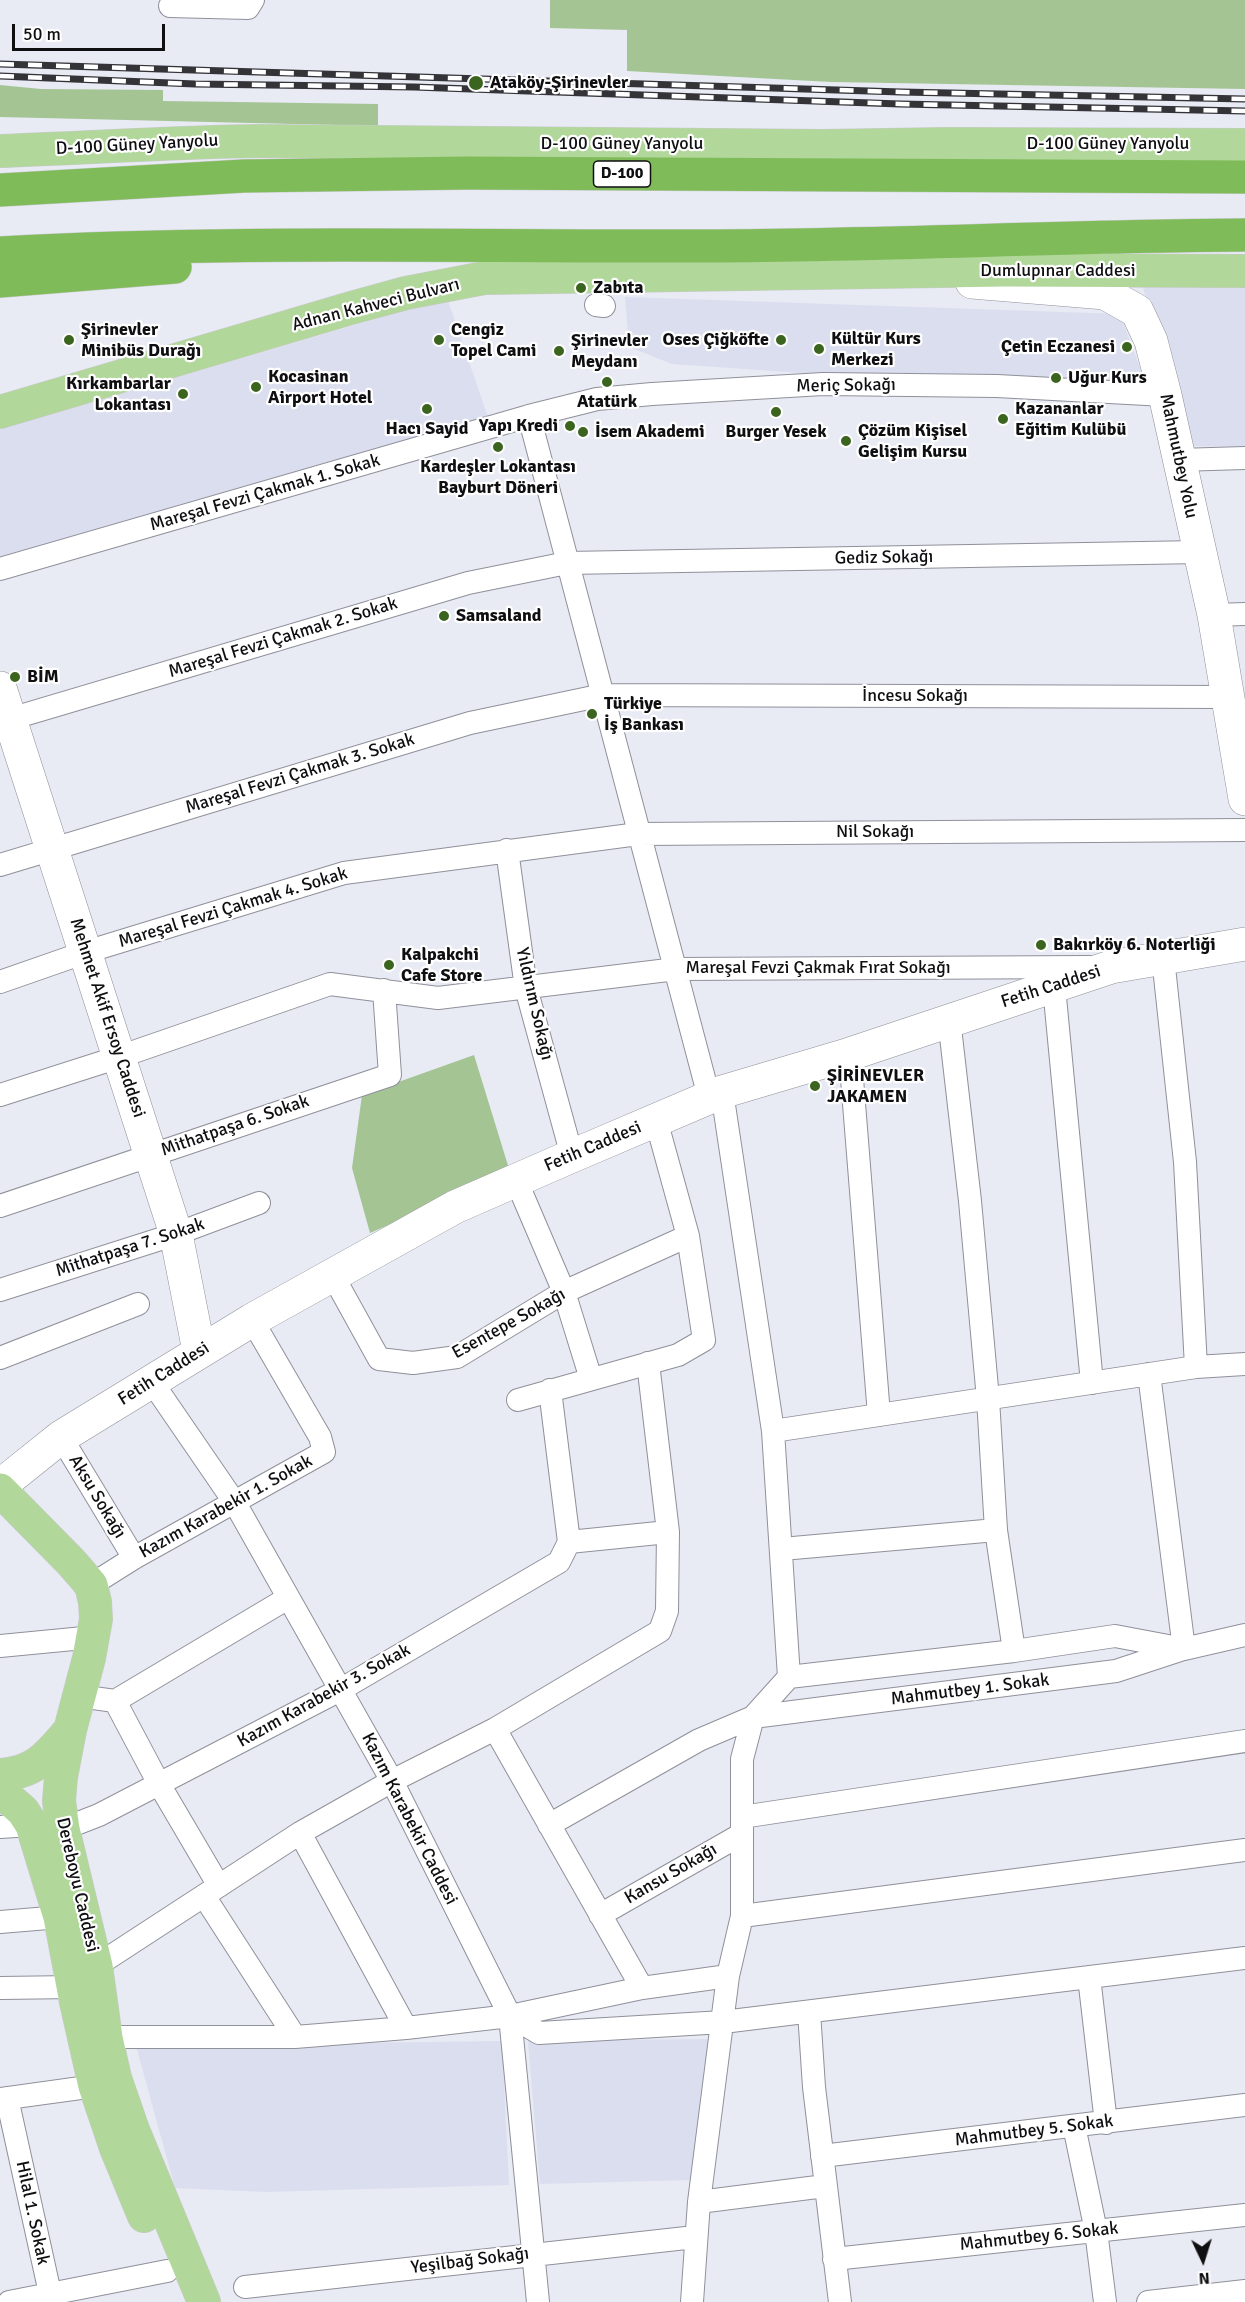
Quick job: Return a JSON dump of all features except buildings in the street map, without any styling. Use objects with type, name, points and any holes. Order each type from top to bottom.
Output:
[{"type":"highway","points":[[0,167],[111,171],[169,180]]},
{"type":"highway","name":"D-100","points":[[0,190],[244,176],[467,173],[1245,177]]},
{"type":"highway","points":[[0,254],[117,248],[330,245],[768,246],[1151,235],[1245,235]]},
{"type":"highway","points":[[0,281],[183,266],[330,245]]},
{"type":"main road","points":[[0,129],[95,133],[170,142]]},
{"type":"main road","name":"D-100 Güney Yanyolu","points":[[0,151],[93,148],[170,142],[823,146],[1245,145]]},
{"type":"main road","name":"Dumlupınar Caddesi","points":[[872,272],[1245,271]]},
{"type":"main road","name":"Adnan Kahveci Bulvarı","points":[[0,412],[351,308],[406,293],[484,278],[872,272]]},
{"type":"main road","points":[[0,1490],[91,1585]]},
{"type":"main road","name":"Dereboyu Caddesi","points":[[85,1976],[60,1917],[47,1827],[59,1801],[70,1730],[94,1637],[95,1602],[91,1585]]},
{"type":"main road","points":[[0,1775],[15,1774],[34,1767],[49,1755],[70,1730]]},
{"type":"main road","name":"Dereboyu Caddesi","points":[[0,1791],[23,1811],[47,1827],[85,1976],[96,2040],[95,2086],[116,2148],[181,2302]]},
{"type":"main road","name":"Dereboyu Caddesi","points":[[96,2040],[115,2078],[133,2130],[204,2302]]},
{"type":"street","points":[[170,6],[248,8],[253,0]]},
{"type":"street","name":"Mahmutbey Yolu","points":[[872,272],[1106,293],[1137,311],[1151,341],[1200,552],[1229,614],[1228,697],[1240,737],[1245,799]]},
{"type":"street","name":"Meriç Sokağı","points":[[529,416],[597,399],[652,393],[823,384],[997,386],[1165,395]]},
{"type":"street","points":[[529,416],[638,834],[715,1095],[772,1431],[782,1549],[789,1677]]},
{"type":"street","name":"Mareşal Fevzi Çakmak 1. Sokak","points":[[0,569],[529,416]]},
{"type":"street","points":[[1178,460],[1245,458]]},
{"type":"street","name":"Gediz Sokağı","points":[[567,563],[1200,552]]},
{"type":"street","name":"Mareşal Fevzi Çakmak 2. Sokak","points":[[5,721],[468,583],[567,563]]},
{"type":"street","name":"Mehmet Akif Ersoy Caddesi","points":[[0,688],[5,721],[52,848],[176,1234],[200,1351]]},
{"type":"street","name":"İncesu Sokağı","points":[[603,695],[1228,697]]},
{"type":"street","name":"Mareşal Fevzi Çakmak 3. Sokak","points":[[0,865],[470,723],[603,695]]},
{"type":"street","name":"Nil Sokağı","points":[[507,850],[638,834],[1245,830]]},
{"type":"street","name":"Mareşal Fevzi Çakmak 4. Sokak","points":[[0,982],[86,952],[344,873],[507,850]]},
{"type":"street","name":"Yıldırım Sokağı","points":[[507,850],[526,988],[572,1156]]},
{"type":"street","name":"Fetih Caddesi","points":[[0,1486],[61,1437],[252,1320],[454,1207],[516,1180],[715,1095],[850,1054],[1111,967],[1245,944]]},
{"type":"street","points":[[1162,958],[1185,1162],[1196,1367]]},
{"type":"street","name":"Mareşal Fevzi Çakmak Fırat Sokağı","points":[[0,1095],[119,1057],[330,984],[438,998],[676,969],[1111,967]]},
{"type":"street","points":[[1054,987],[1092,1383]]},
{"type":"street","name":"Mithatpaşa 6. Sokak","points":[[0,1206],[390,1075],[384,990]]},
{"type":"street","points":[[950,1019],[988,1399],[996,1530],[1014,1651]]},
{"type":"street","points":[[850,1054],[879,1415]]},
{"type":"street","points":[[518,1400],[678,1355],[704,1340],[688,1236],[657,1120]]},
{"type":"street","points":[[516,1180],[564,1292],[591,1379]]},
{"type":"street","name":"Mithatpaşa 7. Sokak","points":[[0,1290],[176,1234],[259,1203]]},
{"type":"street","name":"Esentepe Sokağı","points":[[332,1274],[380,1359],[412,1363],[456,1357],[564,1292],[688,1236]]},
{"type":"street","points":[[0,1358],[138,1304]]},
{"type":"street","name":"Kazım Karabekir 1. Sokak","points":[[91,1585],[134,1558],[324,1452],[320,1437],[252,1320]]},
{"type":"street","points":[[0,1988],[85,1976],[300,1833],[392,1781],[495,1729],[660,1631],[667,1611],[668,1532],[648,1364]]},
{"type":"street","points":[[772,1431],[1196,1367],[1245,1364]]},
{"type":"street","points":[[549,1825],[699,1740],[753,1717],[789,1677],[1014,1651],[1115,1636],[1184,1649],[1149,1374]]},
{"type":"street","name":"Kazım Karabekir Caddesi","points":[[152,1382],[235,1503],[392,1781],[510,2016],[538,2302]]},
{"type":"street","points":[[550,1390],[569,1542],[668,1532]]},
{"type":"street","name":"Aksu Sokağı","points":[[61,1437],[134,1558]]},
{"type":"street","points":[[782,1549],[996,1530]]},
{"type":"street","name":"Kazım Karabekir 3. Sokak","points":[[0,1827],[47,1827],[99,1815],[340,1690],[559,1562],[569,1542]]},
{"type":"street","points":[[79,1696],[115,1701],[288,1598]]},
{"type":"street","name":"Mahmutbey 1. Sokak","points":[[753,1717],[1116,1671],[1184,1649],[1245,1635]]},
{"type":"street","points":[[0,1646],[94,1637]]},
{"type":"street","points":[[115,1701],[159,1784],[211,1891],[295,2037]]},
{"type":"street","points":[[692,2302],[695,2237],[728,1976],[742,1916],[742,1759],[753,1717]]},
{"type":"street","points":[[495,1729],[642,1988]]},
{"type":"street","points":[[742,1825],[1245,1742]]},
{"type":"street","name":"Kansu Sokağı","points":[[600,1915],[742,1825]]},
{"type":"street","points":[[300,1833],[406,2028]]},
{"type":"street","points":[[742,1916],[1245,1850]]},
{"type":"street","points":[[0,1922],[60,1917]]},
{"type":"street","points":[[510,2016],[539,2033],[723,2022],[1245,1958]]},
{"type":"street","points":[[96,2040],[295,2037],[406,2028],[510,2016],[642,1988],[728,1976]]},
{"type":"street","points":[[1089,1977],[1106,2123]]},
{"type":"street","points":[[809,2012],[825,2186],[840,2302]]},
{"type":"street","points":[[3,2098],[95,2086]]},
{"type":"street","name":"Hilal 1. Sokak","points":[[3,2098],[50,2293]]},
{"type":"street","name":"Mahmutbey 5. Sokak","points":[[822,2157],[1245,2105]]},
{"type":"street","points":[[1074,2126],[1096,2231],[1105,2302]]},
{"type":"street","points":[[699,2202],[825,2186]]},
{"type":"street","name":"Mahmutbey 6. Sokak","points":[[834,2259],[1245,2215]]},
{"type":"street","name":"Yeşilbağ Sokağı","points":[[245,2287],[695,2237]]},
{"type":"street","points":[[9,2302],[167,2271]]},
{"type":"street","points":[[1148,2302],[1245,2291]]},
{"type":"shaded area","points":[[1245,284],[1245,447],[1194,446],[1142,285]]},
{"type":"shaded area","points":[[625,297],[1120,314],[1151,397],[672,364],[629,347]]},
{"type":"shaded area","points":[[447,298],[488,417],[0,559],[0,429]]},
{"type":"shaded area","points":[[709,2039],[691,2180],[540,2184],[528,2041]]},
{"type":"shaded area","points":[[502,2041],[509,2185],[265,2192],[175,2188],[136,2046]]},
{"type":"green space","points":[[550,0],[1245,0],[1245,89],[831,82],[627,71],[627,30],[550,28]]},
{"type":"green space","points":[[0,85],[41,89],[163,90],[163,101],[378,104],[378,126],[0,117]]},
{"type":"green space","points":[[474,1055],[510,1172],[370,1233],[352,1168],[362,1095]]},
{"type":"railway","points":[[0,64],[901,92],[1245,99]]},
{"type":"railway","points":[[0,76],[195,84],[414,87],[900,104],[1245,111]]},
{"type":"place","name":"Ataköy-Şirinevler","points":[[476,83]]},
{"type":"place","name":"Zabıta","points":[[581,288]]},
{"type":"place","name":"Şirinevler Minibüs Durağı","points":[[69,340]]},
{"type":"place","name":"Cengiz Topel Cami","points":[[439,340]]},
{"type":"place","name":"Oses Çiğköfte","points":[[781,340]]},
{"type":"place","name":"Çetin Eczanesi","points":[[1127,347]]},
{"type":"place","name":"Kültür Kurs Merkezi","points":[[819,349]]},
{"type":"place","name":"Şirinevler Meydanı","points":[[559,351]]},
{"type":"place","name":"Uğur Kurs","points":[[1056,378]]},
{"type":"place","name":"Atatürk","points":[[607,382]]},
{"type":"place","name":"Kocasinan Airport Hotel","points":[[256,387]]},
{"type":"place","name":"Kırkambarlar Lokantası","points":[[183,394]]},
{"type":"place","name":"Hacı Sayid","points":[[427,409]]},
{"type":"place","name":"Burger Yesek","points":[[776,412]]},
{"type":"place","name":"Kazananlar Eğitim Kulübü","points":[[1003,419]]},
{"type":"place","name":"Yapı Kredi","points":[[570,426]]},
{"type":"place","name":"İsem Akademi","points":[[583,432]]},
{"type":"place","name":"Çözüm Kişisel Gelişim Kursu","points":[[846,441]]},
{"type":"place","name":"Kardeşler Lokantası Bayburt Döneri","points":[[498,447]]},
{"type":"place","name":"Samsaland","points":[[444,616]]},
{"type":"place","name":"BİM","points":[[15,677]]},
{"type":"place","name":"Türkiye İş Bankası","points":[[592,714]]},
{"type":"place","name":"Bakırköy 6. Noterliği","points":[[1041,945]]},
{"type":"place","name":"Kalpakchi Cafe Store","points":[[389,965]]},
{"type":"place","name":"ŞİRİNEVLER JAKAMEN","points":[[815,1086]]}]
